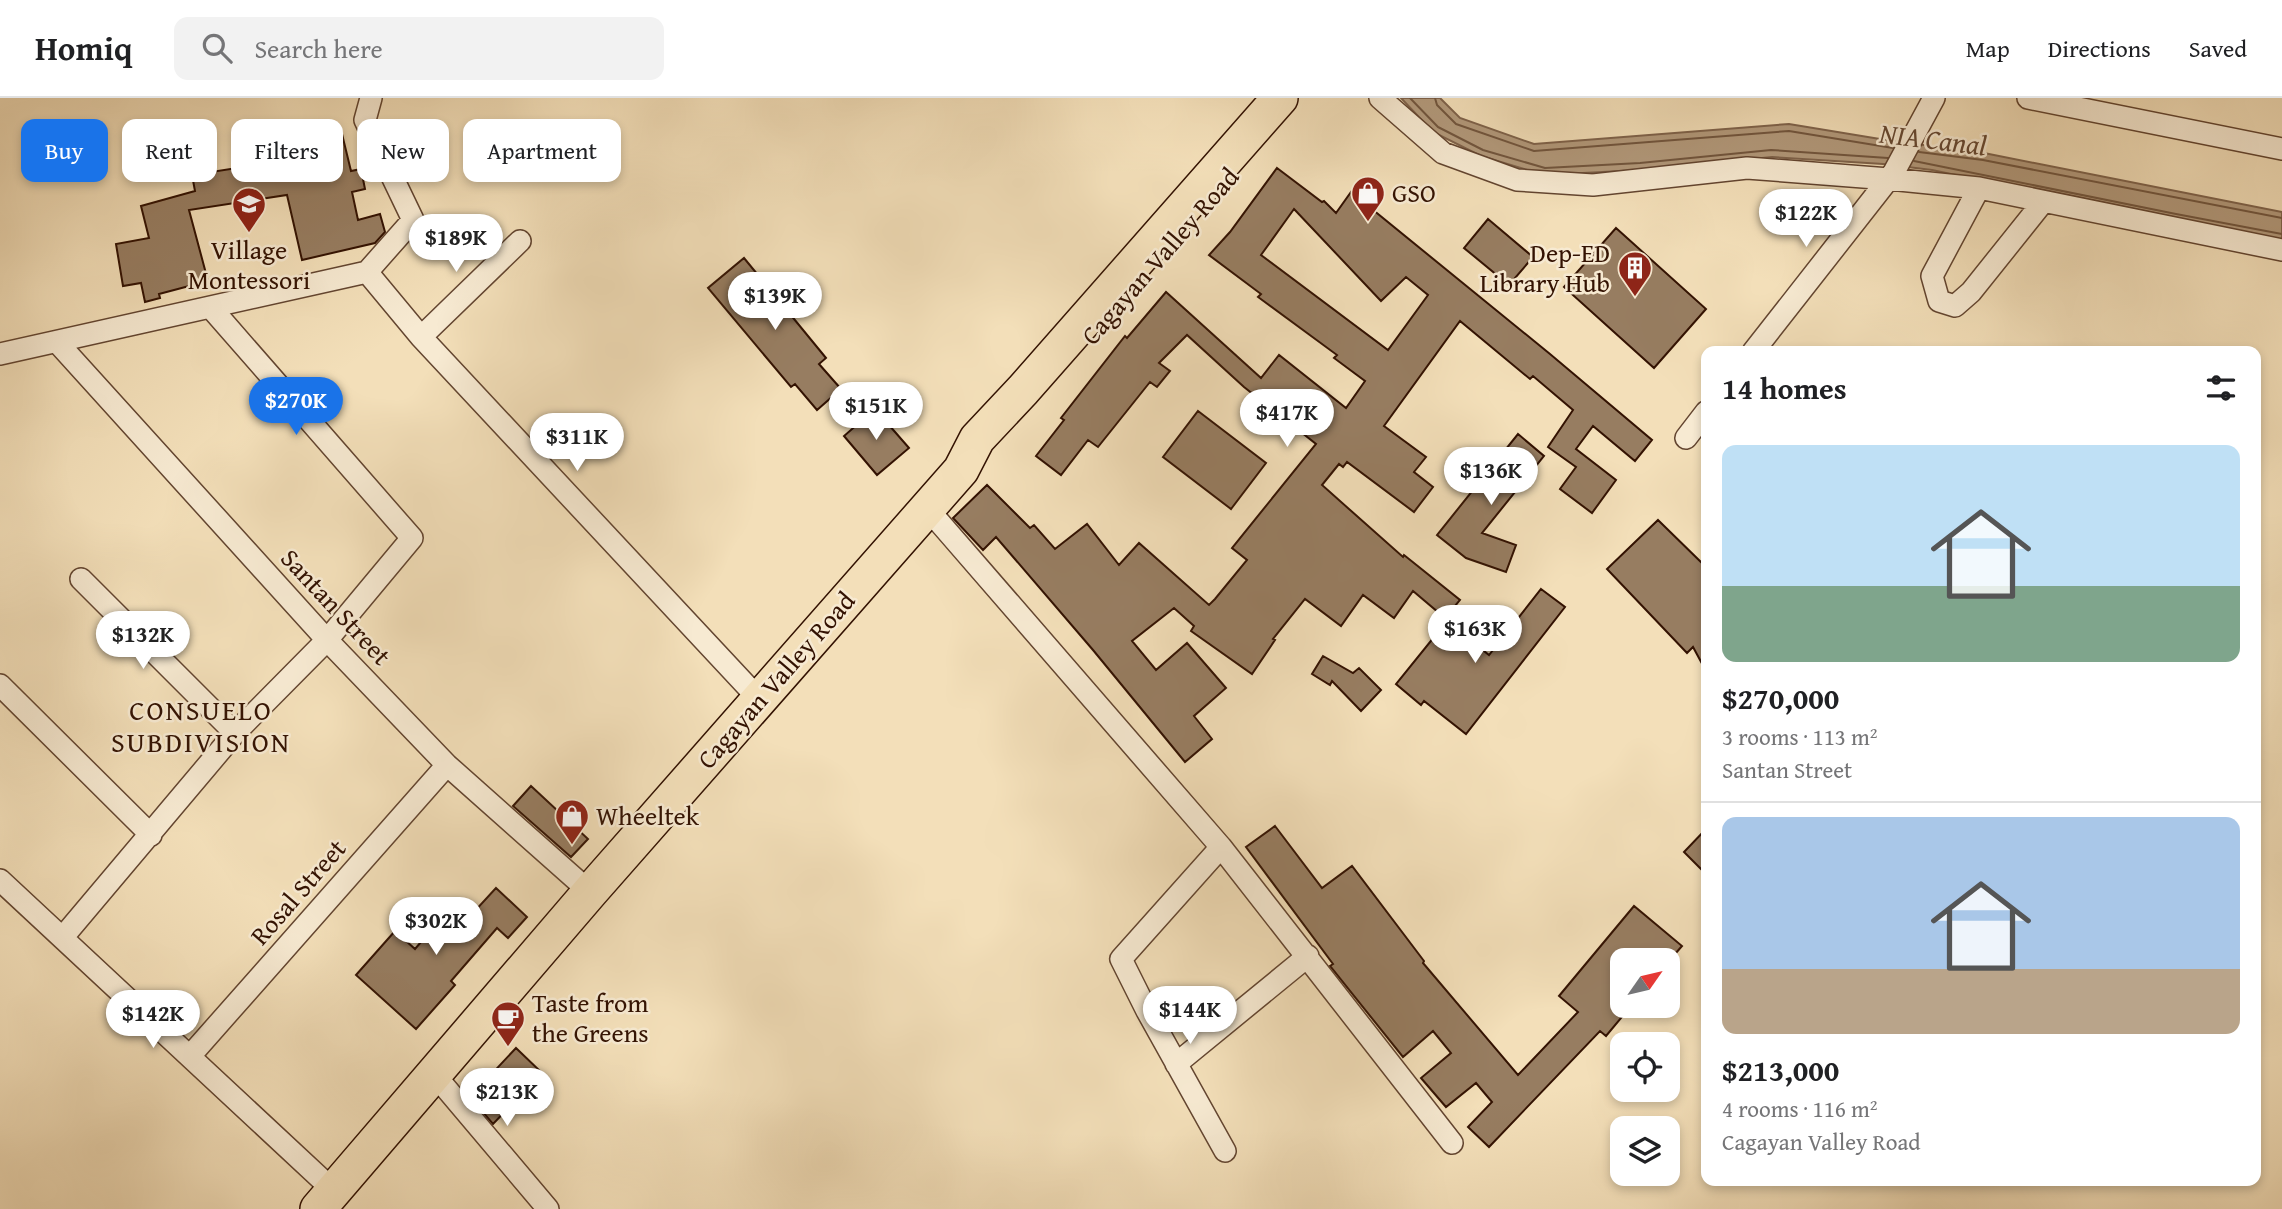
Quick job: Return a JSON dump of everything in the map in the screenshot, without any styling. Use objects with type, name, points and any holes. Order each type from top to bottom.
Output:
[{"type":"highway","name":"Cagayan Valley Road","points":[[326,1200],[590,892],[961,470],[977,439],[1280,98]]},
{"type":"highway","name":"Cagayan Valley Road","points":[[961,470],[990,452],[1297,98]]},
{"type":"street","points":[[0,354],[212,309],[367,272],[413,220],[365,120],[371,98]]},
{"type":"street","points":[[1380,98],[1443,153],[1517,180],[1593,185],[1747,168],[1892,176],[1979,188],[2282,250]]},
{"type":"street","points":[[1758,346],[1892,176],[1934,98]]},
{"type":"street","points":[[2028,98],[2282,149]]},
{"type":"street","points":[[1979,188],[1932,276],[1939,301],[1955,306],[1971,292],[2043,202]]},
{"type":"street","points":[[421,337],[520,241]]},
{"type":"street","points":[[367,272],[421,337],[759,699]]},
{"type":"street","points":[[63,937],[235,733],[327,640],[412,538],[212,309]]},
{"type":"street","name":"Santan Street","points":[[57,342],[327,640],[447,765],[590,892]]},
{"type":"street","points":[[1686,439],[1701,419]]},
{"type":"street","points":[[927,508],[1221,847],[1452,1143]]},
{"type":"street","points":[[81,579],[235,733]]},
{"type":"street","points":[[0,685],[151,835]]},
{"type":"street","name":"Rosal Street","points":[[190,1056],[447,765]]},
{"type":"street","points":[[1221,847],[1121,959],[1225,1151]]},
{"type":"street","points":[[0,880],[190,1056],[326,1200]]},
{"type":"street","points":[[1176,1064],[1308,956]]},
{"type":"street","points":[[434,1074],[548,1209]]},
{"type":"water","points":[[1401,98],[1440,98],[1460,118],[1534,144],[1789,124],[1984,153],[2282,212],[2282,241],[1932,170],[1883,164],[1772,157],[1641,170],[1544,175],[1481,156],[1433,132]]},
{"type":"building","points":[[343,138],[351,171],[357,170],[357,182],[364,182],[365,189],[352,192],[358,220],[380,214],[385,232],[375,243],[302,260],[287,195],[189,210],[208,281],[159,294],[160,298],[145,302],[141,283],[123,286],[116,244],[149,238],[141,206],[195,191],[193,182],[217,182],[217,171],[231,169],[231,182],[343,182]]},
{"type":"building","points":[[1277,168],[1324,201],[1336,213],[1351,192],[1652,440],[1635,461],[1593,426],[1576,449],[1616,480],[1592,513],[1560,489],[1576,467],[1548,447],[1573,410],[1533,376],[1530,379],[1460,321],[1384,426],[1426,457],[1414,472],[1433,487],[1414,512],[1347,462],[1343,467],[1339,464],[1322,485],[1403,557],[1404,555],[1460,600],[1445,618],[1413,591],[1394,618],[1363,595],[1341,626],[1305,599],[1273,639],[1275,640],[1252,674],[1191,631],[1194,626],[1174,608],[1132,641],[1156,670],[1187,643],[1226,688],[1194,716],[1212,739],[1185,762],[996,537],[983,550],[953,518],[987,485],[1030,528],[1034,525],[1055,549],[1087,524],[1119,565],[1139,543],[1209,605],[1215,599],[1247,560],[1232,548],[1316,444],[1244,387],[1187,335],[1159,363],[1170,371],[1157,387],[1150,382],[1098,447],[1088,440],[1061,475],[1036,456],[1064,420],[1061,418],[1125,336],[1127,338],[1166,292],[1261,378],[1279,355],[1346,408],[1365,381],[1334,358],[1337,355],[1258,297],[1261,294],[1209,255],[1230,232]],"holes":[[[1294,209],[1381,301],[1406,277],[1428,295],[1388,350],[1261,255]]]},
{"type":"building","points":[[1488,219],[1533,257],[1509,285],[1464,248]]},
{"type":"building","name":"Dep-ED Library Hub","points":[[1616,228],[1706,309],[1654,368],[1564,287]]},
{"type":"building","points":[[744,258],[826,358],[819,364],[841,389],[817,410],[795,384],[791,387],[708,288]]},
{"type":"building","points":[[875,409],[909,448],[877,475],[844,436]]},
{"type":"building","points":[[1198,411],[1266,463],[1231,509],[1163,457]]},
{"type":"building","points":[[1518,434],[1544,456],[1482,533],[1516,545],[1506,572],[1466,558],[1437,535]]},
{"type":"building","points":[[1658,520],[1701,562],[1701,662],[1693,647],[1687,653],[1607,569]]},
{"type":"building","points":[[1541,589],[1565,607],[1466,734],[1424,701],[1421,705],[1396,684],[1447,621],[1489,655]]},
{"type":"building","points":[[1323,656],[1353,673],[1359,668],[1381,690],[1361,711],[1332,681],[1330,685],[1312,674]]},
{"type":"building","points":[[531,786],[588,839],[571,857],[513,806]]},
{"type":"building","points":[[1275,826],[1322,888],[1352,866],[1423,963],[1518,1075],[1578,1012],[1559,996],[1634,906],[1682,946],[1680,948],[1610,948],[1610,1018],[1621,1018],[1606,1036],[1600,1031],[1489,1147],[1468,1127],[1492,1102],[1476,1083],[1446,1107],[1421,1078],[1451,1053],[1433,1031],[1403,1057],[1330,966],[1333,964],[1246,847]]},
{"type":"building","points":[[1701,834],[1701,869],[1684,852]]},
{"type":"building","points":[[496,888],[527,917],[508,938],[497,928],[451,981],[455,985],[416,1029],[356,975],[395,931],[415,949],[458,899],[474,912]]},
{"type":"building","points":[[516,1048],[542,1073],[493,1124],[470,1097]]},
{"type":"place","name":"GSO","points":[[1368,223]]},
{"type":"place","name":"Village Montessori","points":[[249,234]]},
{"type":"place","name":"Dep-ED Library Hub","points":[[1635,298]]},
{"type":"place","name":"Wheeltek","points":[[572,846]]},
{"type":"place","name":"Taste from the Greens","points":[[508,1048]]},
{"type":"district","name":"CONSUELO SUBDIVISION","points":[[201,726]]},
{"type":"water label","name":"NIA Canal","points":[[1933,139]]}]
